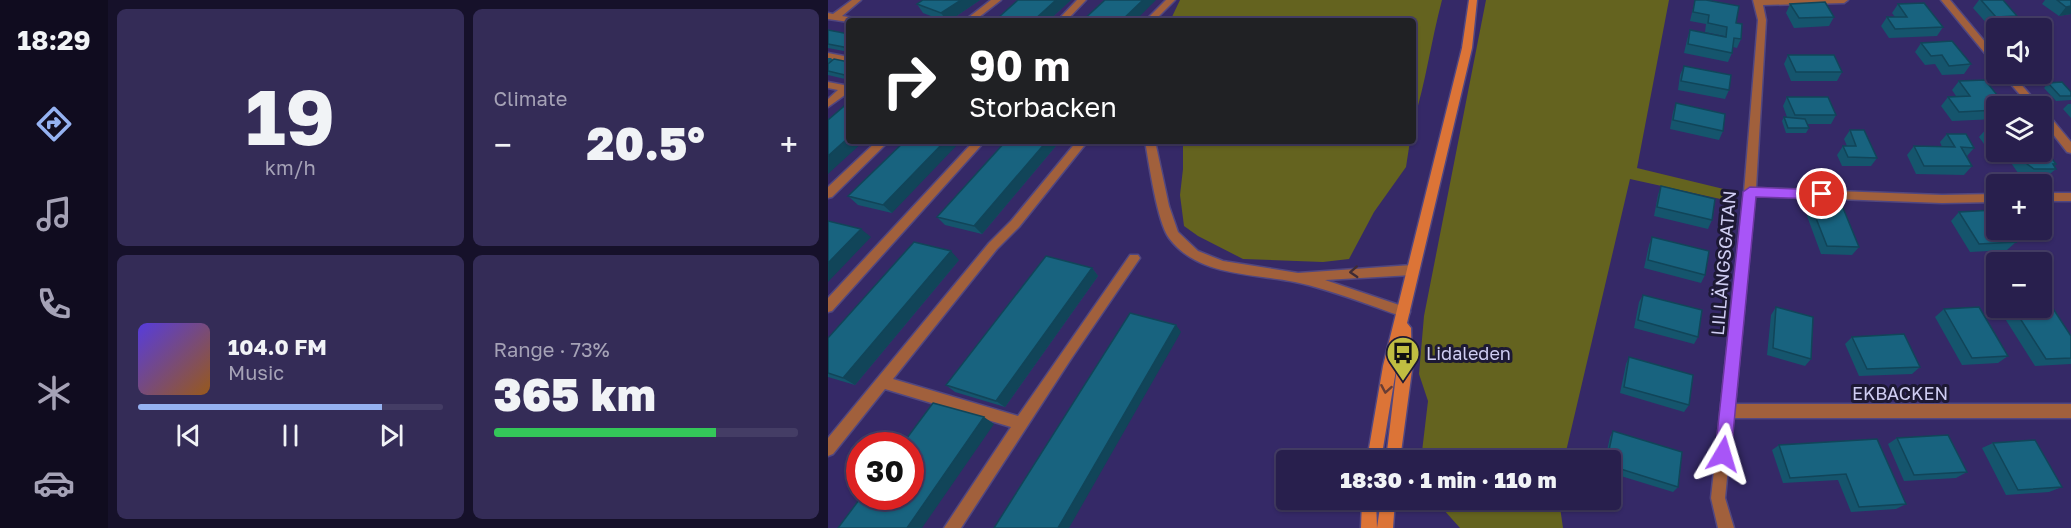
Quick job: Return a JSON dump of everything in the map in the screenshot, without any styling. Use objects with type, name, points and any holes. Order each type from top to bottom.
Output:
[{"type":"street","points":[[832,16],[857,0]]},
{"type":"street","points":[[972,18],[997,0]]},
{"type":"street","points":[[1064,18],[1082,0]]},
{"type":"street","points":[[1152,18],[1170,0]]},
{"type":"street","points":[[1376,450],[1390,366],[1467,48],[1473,0]]},
{"type":"street","points":[[1757,1],[1844,0]]},
{"type":"street","points":[[1946,0],[1986,49]]},
{"type":"street","name":"LILLÄNGSGATAN","points":[[1726,528],[1718,498],[1750,192],[1762,20],[1757,1]]},
{"type":"street","points":[[828,56],[846,59]]},
{"type":"street","points":[[2016,84],[2026,96]]},
{"type":"street","points":[[828,85],[846,89]]},
{"type":"street","points":[[828,104],[846,90]]},
{"type":"street","points":[[2052,126],[2071,149]]},
{"type":"street","points":[[828,194],[881,144]]},
{"type":"street","points":[[828,308],[977,144]]},
{"type":"street","points":[[828,449],[1080,144]]},
{"type":"street","points":[[1151,144],[1162,206],[1173,235],[1194,254],[1222,266],[1295,277],[1340,289],[1404,312]]},
{"type":"street","points":[[1750,192],[1942,199],[1986,198]]},
{"type":"street","points":[[2052,198],[2071,197]]},
{"type":"street","points":[[952,528],[1134,258]]},
{"type":"street","points":[[1295,277],[1412,270]]},
{"type":"street","points":[[1394,450],[1405,370],[1404,312]]},
{"type":"street","points":[[882,382],[1021,423]]},
{"type":"street","name":"EKBACKEN","points":[[1728,411],[2071,411]]},
{"type":"street","points":[[1369,528],[1370,510]]},
{"type":"street","points":[[1385,528],[1387,510]]},
{"type":"shaded area","points":[[1180,0],[1442,0],[1416,111],[1416,18],[1171,18]]},
{"type":"shaded area","points":[[1486,0],[1669,0],[1637,168],[1736,192],[1734,202],[1630,179],[1566,450],[1422,450],[1428,401],[1419,374],[1424,316]]},
{"type":"shaded area","points":[[1183,144],[1410,144],[1406,167],[1374,212],[1349,259],[1323,262],[1243,259],[1198,236],[1184,226],[1180,195]]},
{"type":"shaded area","points":[[1444,510],[1560,510],[1563,528],[1460,528]]},
{"type":"building","points":[[923,0],[961,0],[941,13],[917,4]]},
{"type":"building","points":[[1018,0],[1056,0],[1036,18],[999,17]]},
{"type":"building","points":[[1105,0],[1143,0],[1124,18],[1085,18]]},
{"type":"building","points":[[1695,0],[1739,6],[1736,23],[1742,24],[1741,39],[1734,38],[1732,53],[1688,44],[1690,30],[1726,37],[1727,27],[1708,23],[1709,15],[1693,12]]},
{"type":"building","points":[[1981,0],[2003,0],[2017,16],[1996,17]]},
{"type":"building","points":[[2057,0],[2071,0],[2071,6],[2066,7]]},
{"type":"building","points":[[1825,2],[1834,17],[1799,18],[1790,4]]},
{"type":"building","points":[[1924,3],[1943,27],[1895,29],[1887,17],[1907,17],[1898,4]]},
{"type":"building","points":[[828,30],[846,33],[846,47],[828,44]]},
{"type":"building","points":[[1952,41],[1971,64],[1949,66],[1942,55],[1931,56],[1921,43]]},
{"type":"building","points":[[1788,55],[1834,55],[1842,72],[1796,72]]},
{"type":"building","points":[[834,59],[846,61],[846,75],[828,71],[828,64]]},
{"type":"building","points":[[1684,66],[1731,75],[1729,90],[1681,81]]},
{"type":"building","points":[[1985,80],[1998,96],[1986,96],[1986,111],[1959,112],[1948,97],[1970,96],[1959,81]]},
{"type":"building","points":[[2062,82],[2071,92],[2071,96],[2060,96],[2049,84]]},
{"type":"building","points":[[1787,97],[1828,97],[1836,115],[1795,115]]},
{"type":"building","points":[[1676,103],[1725,114],[1723,131],[1673,120]]},
{"type":"building","points":[[846,105],[846,140],[828,156],[828,120]]},
{"type":"building","points":[[1784,117],[1805,119],[1809,128],[1788,128]]},
{"type":"building","points":[[1850,130],[1864,130],[1877,158],[1848,157],[1843,146],[1856,146]]},
{"type":"building","points":[[1947,134],[1966,134],[1974,148],[1961,147],[1972,166],[1924,166],[1914,146],[1955,147]]},
{"type":"building","points":[[902,144],[942,144],[883,205],[848,196]]},
{"type":"building","points":[[1003,144],[1044,144],[974,226],[937,217]]},
{"type":"building","points":[[2052,159],[2056,169],[2034,169],[2026,162],[2052,162]]},
{"type":"building","points":[[1661,186],[1715,199],[1712,220],[1657,207]]},
{"type":"building","points":[[1812,208],[1843,208],[1859,247],[1827,246]]},
{"type":"building","points":[[1986,210],[1986,240],[2014,240],[2016,242],[1979,244],[1959,212]]},
{"type":"building","points":[[828,221],[861,229],[828,263]]},
{"type":"building","points":[[1652,237],[1709,251],[1705,275],[1648,260]]},
{"type":"building","points":[[914,242],[951,251],[843,378],[828,373],[828,338]]},
{"type":"building","points":[[1046,256],[1092,268],[996,401],[946,385]]},
{"type":"building","points":[[1643,295],[1702,310],[1698,337],[1638,320]]},
{"type":"building","points":[[1776,307],[1813,317],[1811,359],[1773,348]]},
{"type":"building","points":[[1979,307],[2008,356],[1972,358],[1944,309]]},
{"type":"building","points":[[2052,307],[2071,336],[2071,358],[2046,359],[2020,318],[2052,318]]},
{"type":"building","points":[[1130,313],[1176,325],[1058,528],[994,528]]},
{"type":"building","points":[[1904,334],[1920,367],[1867,369],[1852,337]]},
{"type":"building","points":[[1629,357],[1693,375],[1689,405],[1624,387]]},
{"type":"building","points":[[933,403],[984,417],[924,503],[924,432],[911,432]]},
{"type":"building","points":[[1613,431],[1682,452],[1678,487],[1621,469],[1621,450],[1609,450]]},
{"type":"building","points":[[1948,435],[1967,472],[1914,475],[1897,438]]},
{"type":"building","points":[[1877,439],[1906,504],[1859,507],[1846,474],[1790,478],[1779,445]]},
{"type":"building","points":[[2035,440],[2062,487],[2018,490],[1993,443]]},
{"type":"building","points":[[852,510],[919,510],[907,528],[838,528]]},
{"type":"place","name":"Lidaleden","points":[[1403,382]]},
{"type":"route","points":[[1723,454],[1750,192],[1822,194]]}]
